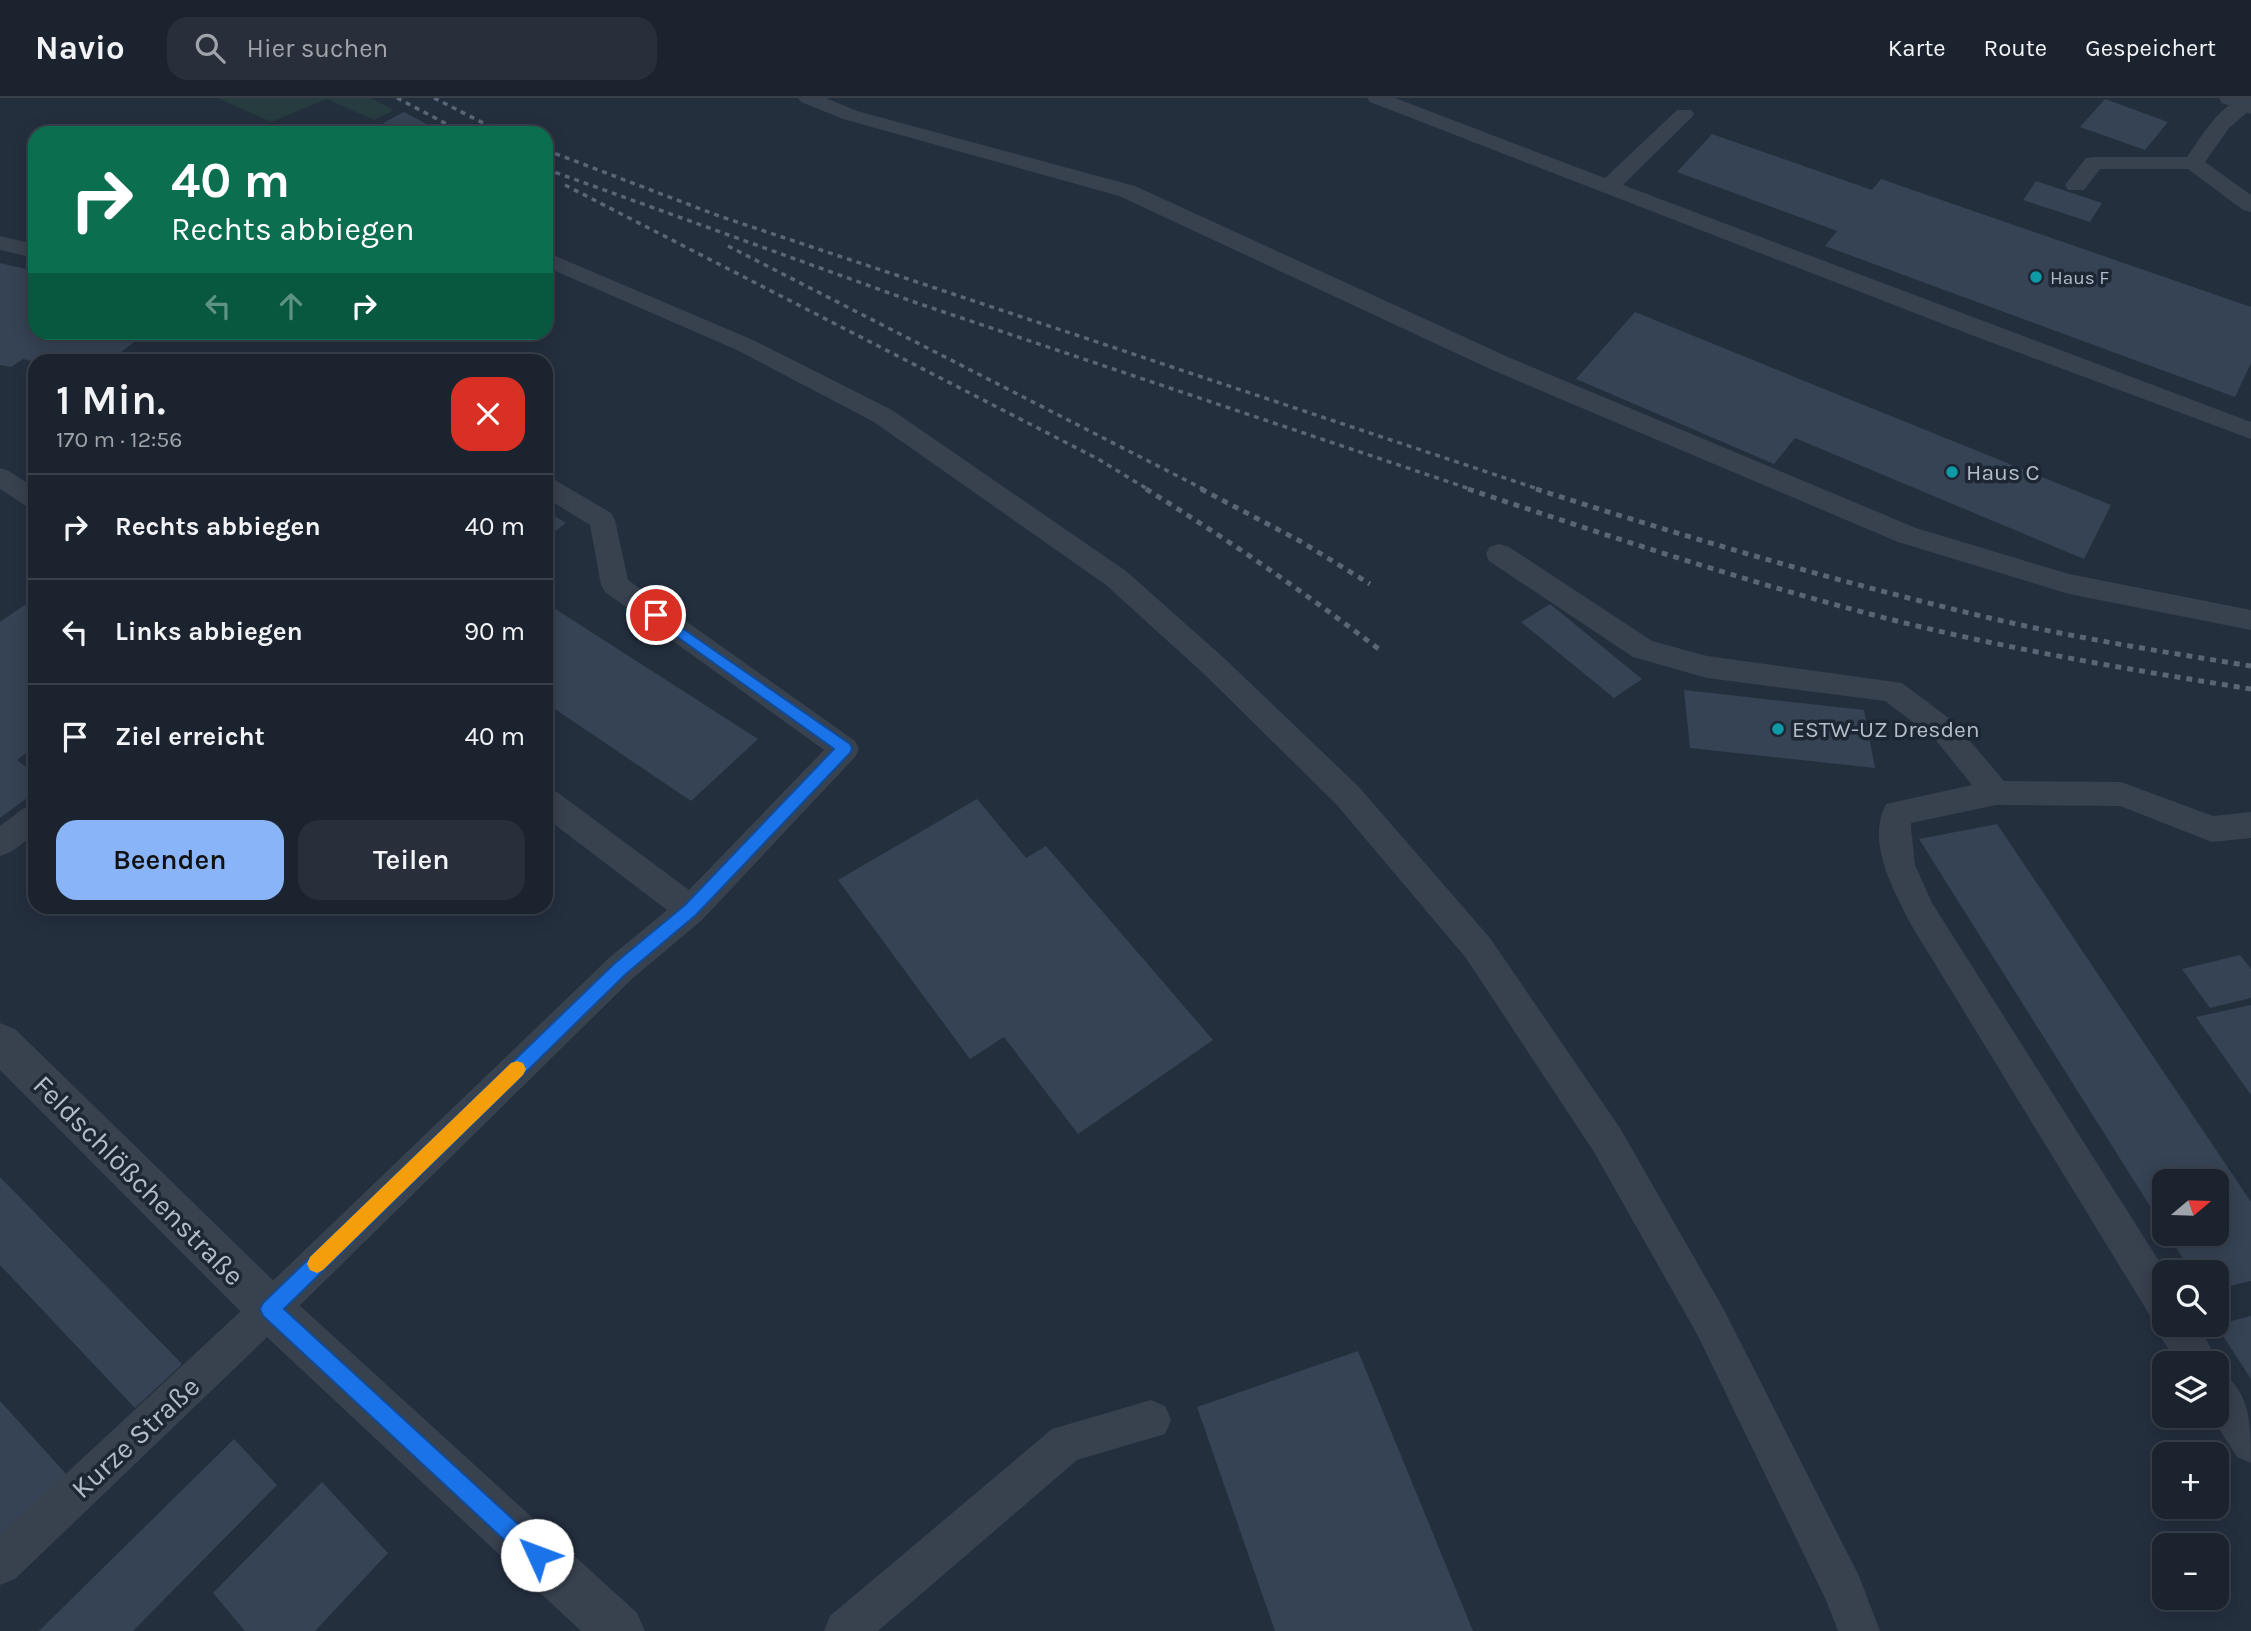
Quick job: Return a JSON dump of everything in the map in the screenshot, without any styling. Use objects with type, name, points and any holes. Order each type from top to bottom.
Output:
[{"type":"street","name":"Feldschlößchenstraße","points":[[0,1042],[270,1309],[619,1631]]},
{"type":"lane","points":[[807,98],[850,115],[1127,191],[1499,363],[1907,535],[2069,584],[2251,620]]},
{"type":"lane","points":[[1377,98],[2251,431]]},
{"type":"lane","points":[[2193,163],[2222,124],[2243,103]]},
{"type":"lane","points":[[1608,187],[1684,114]]},
{"type":"lane","points":[[2076,185],[2094,163],[2193,163],[2251,205]]},
{"type":"lane","points":[[0,243],[28,249]]},
{"type":"lane","points":[[553,262],[745,345],[883,416],[1116,578],[1214,666],[1348,795],[1478,948],[1607,1140],[1710,1321],[1844,1591],[1859,1631]]},
{"type":"lane","points":[[0,477],[28,495]]},
{"type":"lane","name":"Kurze Straße","points":[[0,1564],[270,1309],[621,968],[691,910],[844,749],[615,585],[602,520],[553,490]]},
{"type":"lane","points":[[1499,554],[1643,649],[1707,667],[1892,691],[1944,730],[1996,793]]},
{"type":"lane","points":[[2152,1285],[1921,913],[1901,874],[1893,838],[1897,813],[1996,793],[2121,794],[2212,829],[2251,825]]},
{"type":"lane","points":[[553,806],[691,910]]},
{"type":"lane","points":[[0,843],[28,822]]},
{"type":"lane","points":[[2229,1409],[2251,1443]]},
{"type":"lane","points":[[845,1631],[1066,1443],[1151,1420]]},
{"type":"green space","points":[[218,98],[370,98],[394,110],[374,120],[327,99],[271,122]]},
{"type":"building","points":[[2105,99],[2168,122],[2145,150],[2080,127]]},
{"type":"building","points":[[404,112],[430,126],[388,126],[383,123]]},
{"type":"building","name":"Haus F","points":[[1712,134],[1872,190],[1881,179],[2251,307],[2251,363],[2235,397],[1825,246],[1837,231],[1677,172]]},
{"type":"building","points":[[2036,181],[2102,203],[2090,222],[2023,200]]},
{"type":"building","points":[[0,263],[28,269],[28,340],[137,340],[119,354],[28,354],[28,360],[23,359],[11,367],[0,365]]},
{"type":"building","points":[[1635,312],[2111,505],[2084,559],[1795,438],[1774,464],[1576,379]]},
{"type":"building","points":[[553,515],[566,523],[553,533]]},
{"type":"building","points":[[28,603],[28,751],[17,760],[28,769],[28,797],[0,818],[0,622]]},
{"type":"building","points":[[1550,604],[1642,679],[1614,698],[1521,622]]},
{"type":"building","points":[[553,607],[758,739],[691,801],[553,708]]},
{"type":"building","name":"ESTW-UZ Dresden","points":[[1684,690],[1864,710],[1875,768],[1690,748]]},
{"type":"building","points":[[977,799],[1026,858],[1046,846],[1213,1040],[1078,1134],[1004,1037],[970,1059],[838,880]]},
{"type":"building","points":[[1997,824],[2229,1169],[2152,1169],[2152,1209],[1919,839]]},
{"type":"building","points":[[2240,955],[2251,969],[2251,998],[2210,1008],[2182,969]]},
{"type":"building","points":[[2251,1005],[2251,1095],[2196,1017]]},
{"type":"building","points":[[2230,1171],[2251,1202],[2251,1281],[2229,1286],[2229,1260],[2184,1260],[2175,1246],[2230,1246]]},
{"type":"building","points":[[0,1177],[182,1364],[135,1408],[0,1265]]},
{"type":"building","points":[[2251,1316],[2251,1379],[2224,1337],[2229,1337],[2229,1322]]},
{"type":"building","points":[[1358,1351],[1473,1631],[1275,1631],[1197,1407]]},
{"type":"building","points":[[0,1401],[68,1476],[0,1540]]},
{"type":"building","points":[[234,1439],[277,1485],[133,1631],[39,1631]]},
{"type":"building","points":[[322,1482],[388,1553],[315,1631],[245,1631],[213,1593]]},
{"type":"railway","points":[[397,98],[451,126]]},
{"type":"railway","points":[[434,98],[489,126]]},
{"type":"railway","points":[[553,153],[719,216],[1541,490]]},
{"type":"railway","points":[[553,172],[917,303],[1473,490]]},
{"type":"railway","points":[[565,185],[1098,459],[1149,490]]},
{"type":"railway","points":[[728,246],[1205,490]]},
{"type":"railway","points":[[1146,489],[1265,566],[1380,650]]},
{"type":"railway","points":[[1201,489],[1300,541],[1370,584]]},
{"type":"railway","points":[[1468,489],[1745,579],[1857,611],[1997,644],[2251,689]]},
{"type":"railway","points":[[1536,489],[1762,558],[1933,604],[2055,632],[2251,666]]},
{"type":"slow traffic","points":[[317,1264],[517,1069]]},
{"type":"place","name":"Haus F","points":[[2036,277]]},
{"type":"place","name":"Haus C","points":[[1952,472]]},
{"type":"place","name":"ESTW-UZ Dresden","points":[[1778,729]]},
{"type":"route","points":[[537,1555],[270,1309],[621,968],[691,910],[844,749],[656,615]]}]
